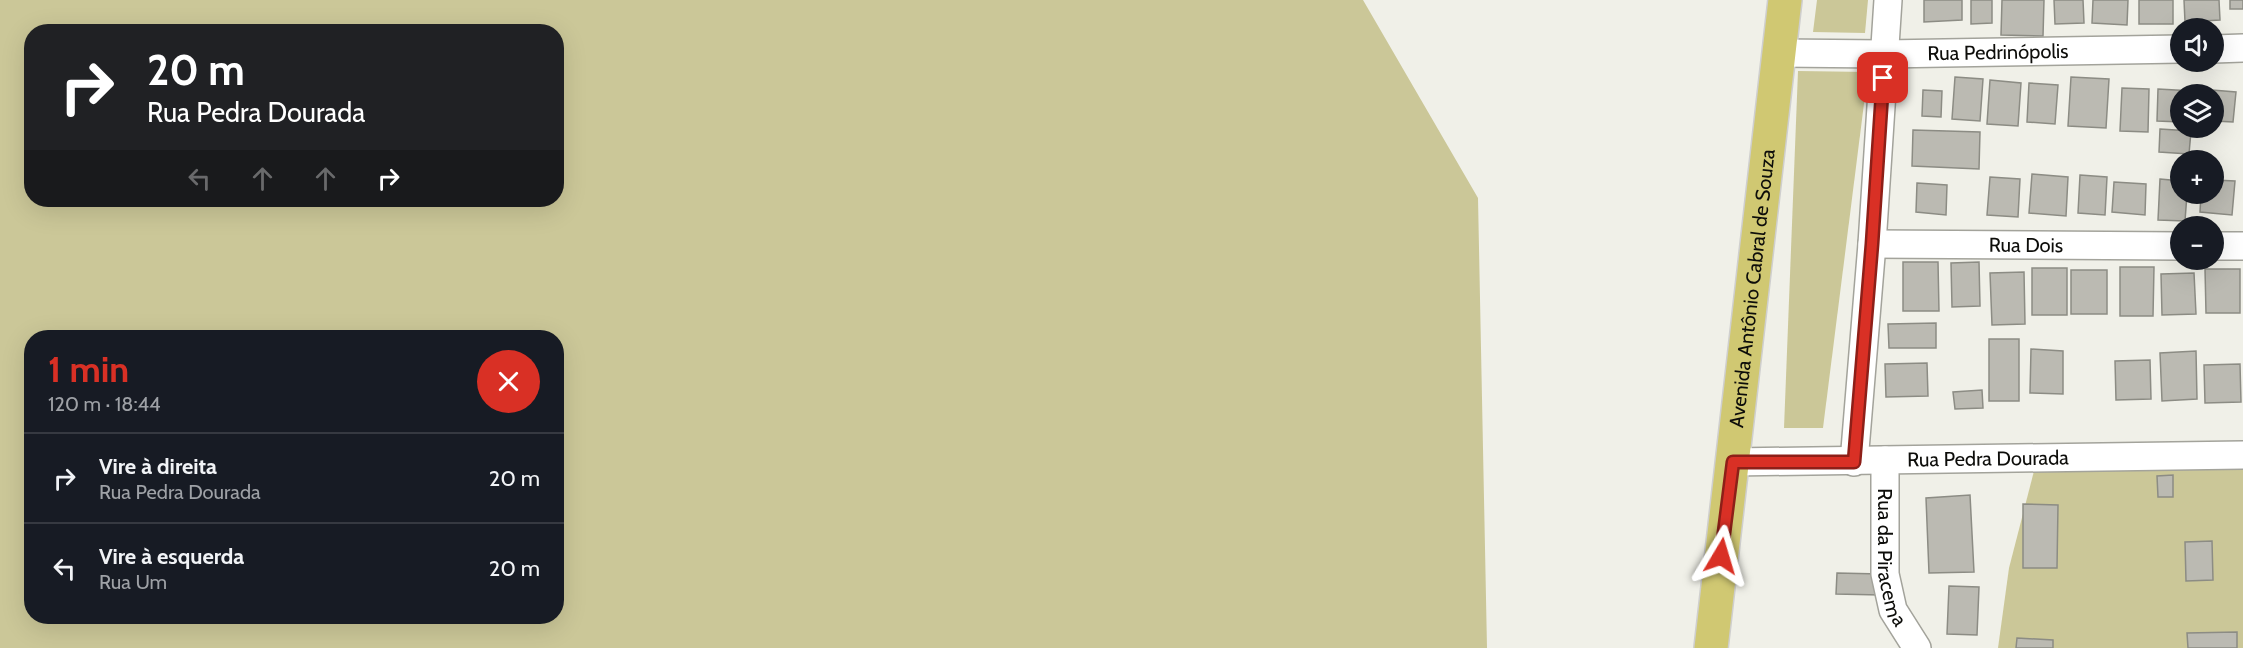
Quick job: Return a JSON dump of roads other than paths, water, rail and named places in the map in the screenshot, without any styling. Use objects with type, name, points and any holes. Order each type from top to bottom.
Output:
[{"type":"main road","name":"Avenida Antônio Cabral de Souza","points":[[1711,648],[1785,0]]},
{"type":"street","points":[[1854,462],[1872,244],[1888,0]]},
{"type":"street","points":[[2224,49],[2243,48]]},
{"type":"street","name":"Rua Pedrinópolis","points":[[1779,53],[1885,54],[2170,49]]},
{"type":"street","name":"Rua Dois","points":[[1872,244],[2170,246]]},
{"type":"street","points":[[2224,246],[2243,246]]},
{"type":"street","name":"Rua Pedra Dourada","points":[[1733,462],[2243,455]]},
{"type":"street","name":"Rua da Piracema","points":[[1885,460],[1885,574],[1893,610],[1917,648]]}]
